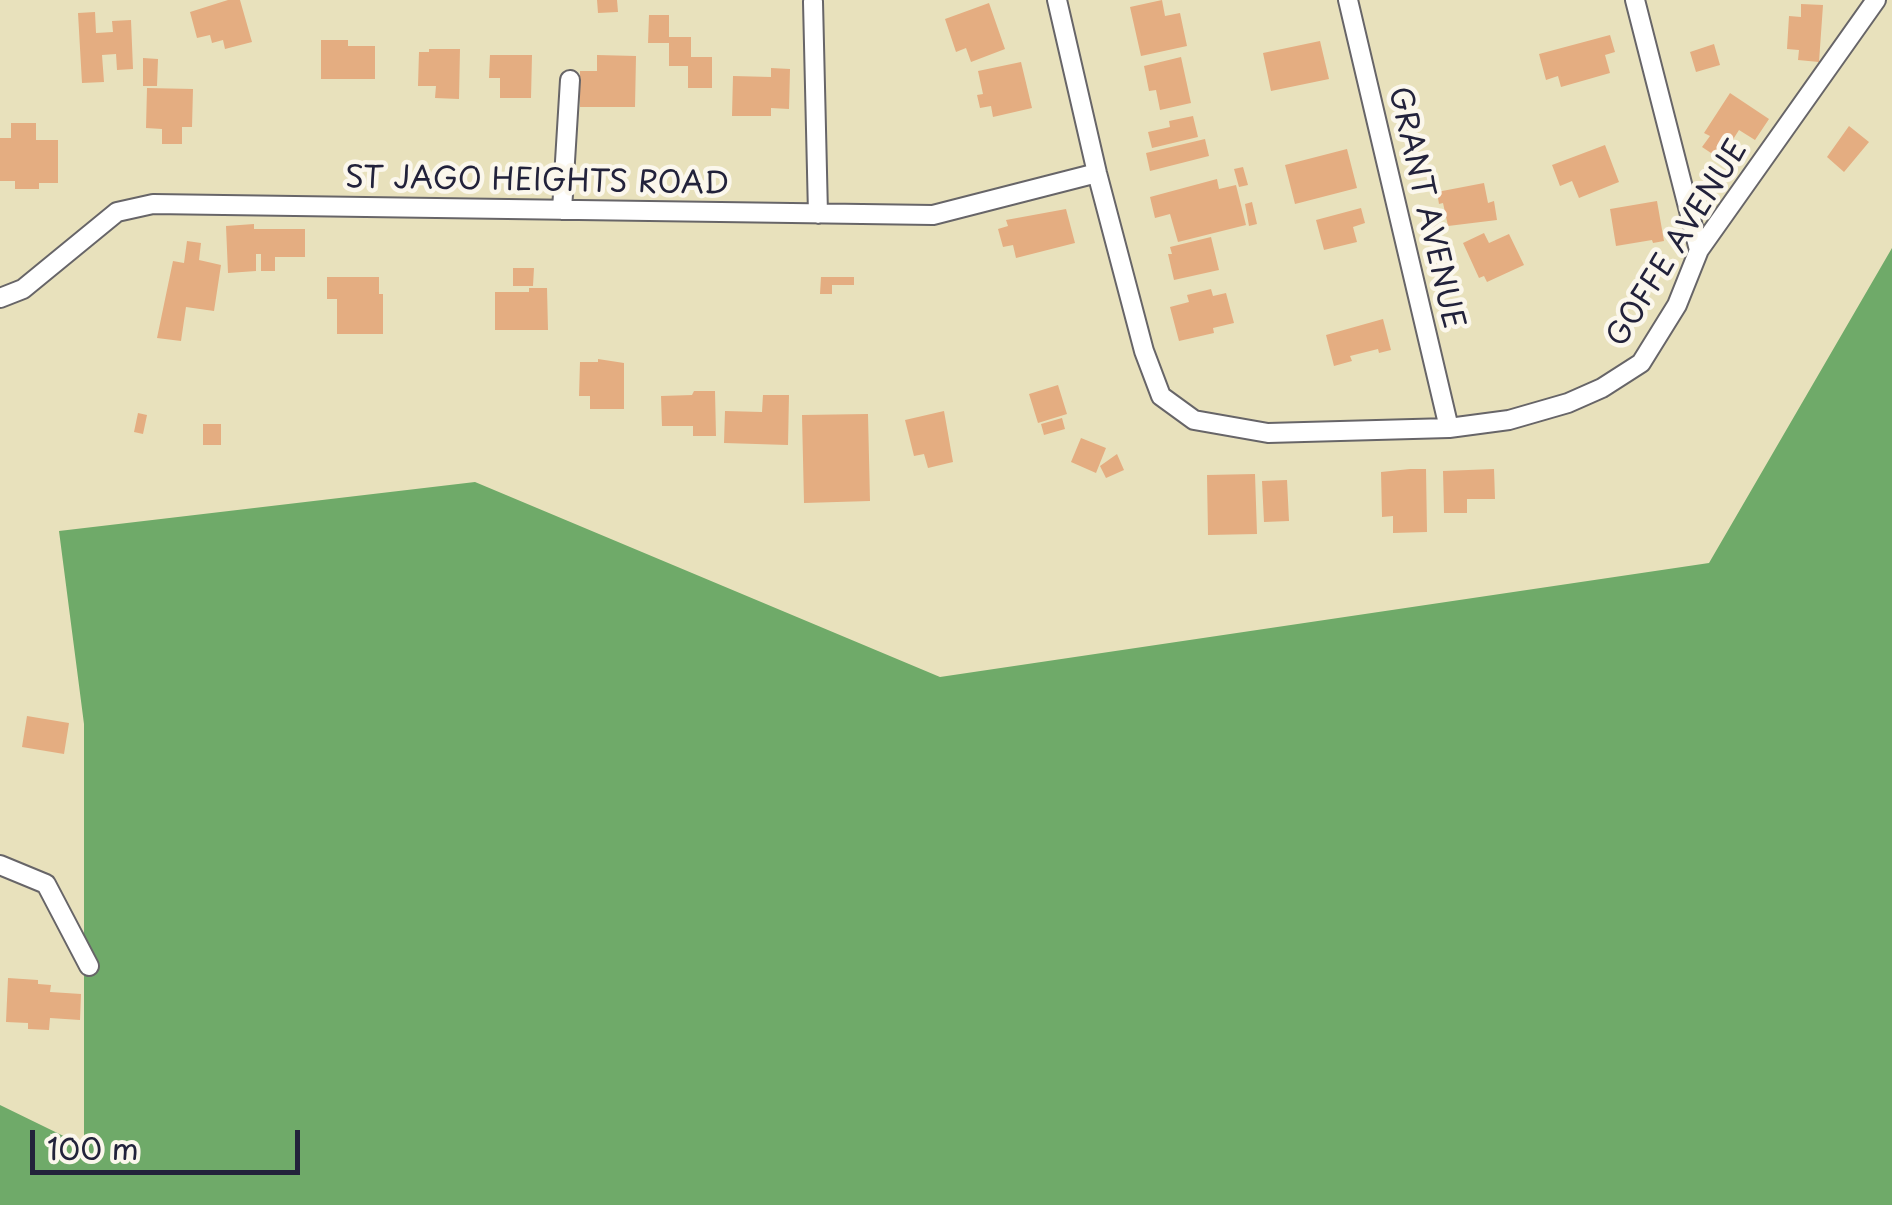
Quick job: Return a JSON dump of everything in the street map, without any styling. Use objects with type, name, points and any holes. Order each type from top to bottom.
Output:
[{"type":"street","name":"GOFFE AVENUE","points":[[1057,0],[1097,172],[1161,396],[1175,409],[1208,423],[1268,433],[1449,428],[1509,420],[1568,404],[1641,363],[1677,306],[1699,250],[1876,0]]},
{"type":"street","name":"GRANT AVENUE","points":[[1348,0],[1449,428]]},
{"type":"street","points":[[1635,0],[1699,250]]},
{"type":"street","points":[[812,2],[818,214]]},
{"type":"street","points":[[562,210],[570,80]]},
{"type":"street","name":"ST JAGO HEIGHTS ROAD","points":[[0,298],[23,289],[117,212],[153,204],[934,216],[1097,172]]},
{"type":"street","points":[[0,866],[46,884],[89,966]]},
{"type":"green space","points":[[1892,248],[1892,1205],[0,1205],[0,1105],[84,1146],[84,724],[59,531],[475,482],[940,677],[1709,563]]},
{"type":"building","points":[[240,0],[252,42],[225,49],[223,40],[212,43],[210,35],[197,38],[190,12]]},
{"type":"building","points":[[597,0],[617,0],[618,12],[598,13]]},
{"type":"building","points":[[1162,0],[1165,16],[1180,13],[1187,46],[1141,56],[1130,7]]},
{"type":"building","points":[[989,3],[1005,49],[971,62],[966,48],[956,52],[945,19]]},
{"type":"building","points":[[1801,4],[1823,5],[1819,62],[1798,60],[1799,50],[1787,49],[1789,16],[1801,17]]},
{"type":"building","points":[[95,12],[96,33],[113,32],[112,21],[131,20],[133,69],[117,70],[116,54],[102,55],[104,82],[82,83],[78,13]]},
{"type":"building","points":[[649,15],[669,15],[669,37],[691,37],[691,57],[712,57],[712,88],[688,88],[688,66],[669,66],[669,43],[648,43]]},
{"type":"building","points":[[1610,35],[1615,52],[1605,55],[1610,73],[1561,87],[1558,76],[1546,80],[1539,54]]},
{"type":"building","points":[[321,40],[375,46],[375,79],[321,79]]},
{"type":"building","points":[[1320,41],[1329,79],[1271,91],[1263,53]]},
{"type":"building","points":[[1714,44],[1720,65],[1696,72],[1690,52]]},
{"type":"building","points":[[460,49],[459,99],[435,98],[436,86],[418,86],[419,52]]},
{"type":"building","points":[[490,55],[532,55],[531,98],[500,98],[500,78],[489,78]]},
{"type":"building","points":[[597,55],[636,56],[635,107],[580,107],[580,71],[597,71]]},
{"type":"building","points":[[1181,57],[1191,103],[1160,110],[1156,90],[1149,91],[1144,66]]},
{"type":"building","points":[[143,58],[158,59],[157,86],[143,86]]},
{"type":"building","points":[[1021,62],[1032,108],[993,117],[991,106],[980,108],[977,95],[983,94],[978,71]]},
{"type":"building","points":[[771,68],[790,69],[789,109],[771,108],[771,116],[732,116],[733,76],[771,77]]},
{"type":"building","points":[[147,88],[193,89],[192,127],[182,127],[182,144],[162,144],[162,129],[146,128]]},
{"type":"building","points":[[1730,93],[1769,119],[1755,140],[1739,130],[1732,141],[1747,151],[1735,169],[1702,147],[1710,136],[1704,133]]},
{"type":"building","points":[[1193,116],[1198,137],[1152,148],[1148,132],[1170,127],[1169,121]]},
{"type":"building","points":[[11,123],[36,123],[36,140],[58,140],[58,183],[39,183],[39,189],[15,189],[15,181],[0,181],[0,138],[11,138]]},
{"type":"building","points":[[1849,126],[1869,142],[1844,172],[1827,157]]},
{"type":"building","points":[[1205,139],[1209,156],[1150,171],[1146,153]]},
{"type":"building","points":[[1605,145],[1619,182],[1579,198],[1572,181],[1560,186],[1552,165]]},
{"type":"building","points":[[1347,149],[1357,188],[1295,204],[1285,165]]},
{"type":"building","points":[[1243,167],[1248,185],[1239,187],[1234,169]]},
{"type":"building","points":[[1217,179],[1219,189],[1236,185],[1246,225],[1178,242],[1170,214],[1155,218],[1150,197]]},
{"type":"building","points":[[1484,183],[1488,203],[1494,201],[1497,220],[1448,226],[1437,192]]},
{"type":"building","points":[[1657,201],[1664,241],[1616,246],[1610,209]]},
{"type":"building","points":[[1252,202],[1257,224],[1249,226],[1245,204]]},
{"type":"building","points":[[1361,208],[1365,223],[1353,227],[1357,242],[1324,250],[1316,220]]},
{"type":"building","points":[[1066,209],[1075,243],[1016,258],[1013,245],[1003,247],[998,229],[1008,226],[1006,220]]},
{"type":"building","points":[[254,224],[254,229],[305,229],[305,257],[275,257],[275,271],[261,271],[261,254],[256,254],[256,271],[228,273],[226,226]]},
{"type":"building","points":[[1484,233],[1489,243],[1509,234],[1524,265],[1487,282],[1484,276],[1479,278],[1463,243]]},
{"type":"building","points":[[1211,237],[1219,270],[1174,280],[1170,247]]},
{"type":"building","points":[[187,241],[201,243],[199,260],[221,265],[214,311],[186,307],[181,341],[157,338],[173,261],[184,263]]},
{"type":"building","points":[[513,268],[534,268],[533,286],[513,286]]},
{"type":"building","points":[[327,277],[379,277],[383,334],[337,334],[337,299],[327,299]]},
{"type":"building","points":[[821,277],[854,277],[854,285],[832,285],[832,294],[820,294]]},
{"type":"building","points":[[529,288],[547,288],[548,330],[495,330],[495,292],[529,292]]},
{"type":"building","points":[[1211,289],[1213,296],[1226,293],[1234,323],[1213,328],[1214,333],[1179,341],[1170,307],[1189,302],[1187,295]]},
{"type":"building","points":[[1383,319],[1391,350],[1350,356],[1352,361],[1334,366],[1326,335]]},
{"type":"building","points":[[598,359],[624,363],[624,409],[590,409],[590,396],[579,396],[580,362]]},
{"type":"building","points":[[1058,385],[1067,414],[1038,423],[1029,394]]},
{"type":"building","points":[[694,391],[715,391],[716,436],[693,436],[693,426],[662,426],[661,396],[692,395]]},
{"type":"building","points":[[763,395],[789,395],[788,445],[724,443],[725,411],[762,412]]},
{"type":"building","points":[[944,411],[953,462],[928,468],[924,454],[914,456],[905,420]]},
{"type":"building","points":[[138,413],[147,415],[143,434],[134,432]]},
{"type":"building","points":[[868,414],[870,501],[804,503],[802,415]]},
{"type":"building","points":[[1062,418],[1065,429],[1044,435],[1041,424]]},
{"type":"building","points":[[203,424],[221,424],[221,445],[203,445]]},
{"type":"building","points":[[1081,438],[1106,448],[1096,473],[1071,462]]},
{"type":"building","points":[[1117,454],[1124,470],[1106,478],[1100,466]]},
{"type":"building","points":[[1426,469],[1427,532],[1393,533],[1393,516],[1382,517],[1381,472]]},
{"type":"building","points":[[1494,469],[1495,499],[1467,499],[1467,513],[1444,513],[1443,471]]},
{"type":"building","points":[[1255,474],[1257,534],[1208,535],[1207,475]]},
{"type":"building","points":[[1287,480],[1289,521],[1264,522],[1262,481]]},
{"type":"building","points":[[27,716],[69,723],[64,754],[22,747]]},
{"type":"building","points":[[8,978],[38,980],[38,984],[51,985],[50,992],[81,994],[80,1020],[50,1018],[49,1030],[28,1029],[28,1023],[6,1022]]}]
